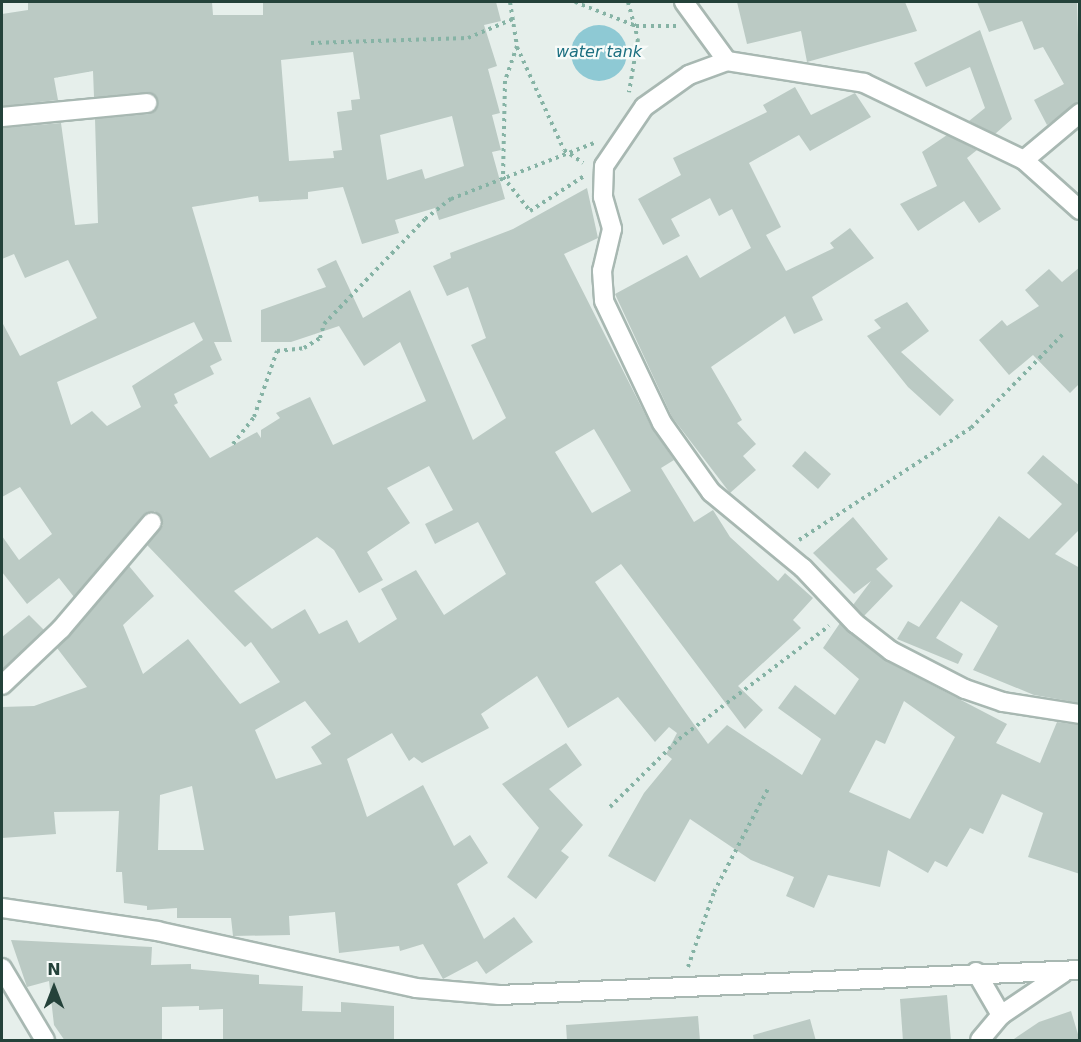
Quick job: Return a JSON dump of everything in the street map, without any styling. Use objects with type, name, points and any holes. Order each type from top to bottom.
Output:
[{"type":"street","points":[[684,2],[727,61]]},
{"type":"street","points":[[1080,210],[1024,160],[864,83],[727,61],[689,75],[644,107],[604,166],[603,197],[612,229],[602,271],[604,301],[662,423],[711,492],[785,553],[844,611],[891,651],[934,676],[1003,702],[1080,714]]},
{"type":"street","points":[[2,117],[147,103]]},
{"type":"street","points":[[1024,160],[1080,113]]},
{"type":"street","points":[[2,685],[61,629],[152,522]]},
{"type":"street","points":[[2,908],[157,932],[416,988],[499,995],[683,988],[976,972],[1071,972]]},
{"type":"street","points":[[2,968],[45,1041]]},
{"type":"street","points":[[976,972],[1001,1016]]},
{"type":"street","points":[[980,1041],[1001,1016],[1071,972]]},
{"type":"path","points":[[510,2],[517,46],[564,150],[578,158],[603,197]]},
{"type":"path","points":[[575,2],[637,23],[700,26]]},
{"type":"path","points":[[626,101],[637,54],[637,23],[628,2]]},
{"type":"path","points":[[311,43],[468,38],[513,19]]},
{"type":"path","points":[[517,46],[505,81],[503,177],[530,212],[587,173]]},
{"type":"path","points":[[233,444],[254,417],[277,351],[304,348],[320,338],[324,324],[425,219],[451,199],[564,150],[602,137]]},
{"type":"path","points":[[785,553],[825,518],[971,428],[1064,333]]},
{"type":"path","points":[[610,807],[679,739],[794,651],[814,642],[844,611]]},
{"type":"path","points":[[683,988],[714,892],[769,787]]},
{"type":"water","name":"water tank","points":[[599,25],[619,33],[627,53],[619,73],[599,81],[579,73],[571,53],[579,33]]},
{"type":"building","points":[[28,2],[212,2],[213,15],[263,15],[263,2],[496,2],[501,21],[484,25],[497,66],[488,69],[500,113],[492,115],[501,150],[492,152],[505,199],[439,220],[435,208],[395,220],[399,233],[362,244],[343,187],[308,192],[308,199],[259,202],[258,196],[192,207],[232,342],[214,342],[222,360],[210,366],[214,374],[174,394],[178,403],[174,405],[210,458],[257,432],[261,438],[261,430],[280,418],[276,413],[310,397],[333,445],[426,401],[400,342],[364,366],[339,326],[291,342],[261,342],[261,310],[326,287],[317,269],[336,260],[363,318],[410,290],[473,440],[506,418],[471,345],[486,338],[468,287],[447,296],[433,266],[451,258],[450,253],[513,229],[587,188],[598,238],[564,254],[652,428],[674,460],[661,468],[694,522],[713,510],[730,537],[778,581],[785,573],[813,598],[793,620],[801,628],[738,686],[763,710],[745,729],[621,564],[595,582],[708,744],[727,725],[802,775],[821,739],[778,708],[795,685],[835,715],[859,679],[823,648],[840,623],[886,661],[1007,724],[996,743],[1040,763],[1057,722],[1080,725],[1080,874],[1028,857],[1043,813],[1002,794],[983,834],[970,828],[947,867],[935,861],[928,873],[888,850],[880,887],[828,875],[814,908],[786,896],[794,877],[751,860],[690,819],[655,882],[608,856],[644,793],[672,759],[666,754],[677,733],[669,727],[655,742],[618,697],[568,728],[537,676],[481,714],[489,728],[422,763],[414,757],[409,761],[392,733],[347,759],[367,817],[423,785],[454,846],[470,835],[488,863],[457,884],[484,939],[514,917],[533,942],[486,974],[477,961],[443,979],[423,944],[400,951],[399,946],[339,953],[335,912],[289,916],[290,935],[233,936],[231,918],[177,918],[177,908],[147,910],[147,906],[124,903],[122,872],[116,872],[119,811],[54,812],[56,834],[2,838],[2,707],[34,706],[87,687],[57,648],[129,566],[154,596],[123,625],[143,674],[188,639],[240,704],[280,682],[251,642],[245,647],[147,545],[163,525],[155,511],[143,515],[74,597],[59,578],[27,604],[2,572],[2,536],[19,560],[52,534],[20,487],[2,497],[2,322],[20,356],[97,318],[68,260],[25,278],[14,254],[2,259],[2,128],[61,123],[75,225],[98,223],[95,119],[149,114],[158,103],[147,92],[94,97],[93,71],[54,78],[58,100],[2,106],[2,14],[28,10]],"holes":[[[353,52],[360,99],[351,100],[352,110],[337,112],[342,150],[333,151],[334,158],[289,161],[281,60]],[[452,116],[464,166],[425,179],[422,169],[387,180],[380,135]],[[194,322],[203,340],[132,386],[141,407],[107,426],[92,411],[71,425],[57,382]],[[594,429],[631,491],[592,513],[555,452]],[[429,466],[453,510],[425,524],[435,544],[478,522],[506,574],[444,615],[416,570],[381,589],[397,619],[359,643],[347,620],[319,634],[305,609],[272,629],[234,591],[317,537],[334,550],[359,593],[383,580],[367,552],[410,523],[387,488]],[[305,701],[331,734],[311,747],[322,764],[276,779],[255,730]],[[904,701],[955,737],[910,819],[849,792],[876,740],[885,744]],[[192,786],[204,850],[158,850],[160,795]]]},
{"type":"building","points":[[737,2],[905,2],[917,31],[807,62],[801,31],[747,44]]},
{"type":"building","points":[[977,2],[1077,2],[1080,102],[1047,125],[1034,100],[1064,84],[1043,47],[1034,50],[1022,21],[989,32]]},
{"type":"building","points":[[980,30],[1012,119],[995,134],[969,121],[985,108],[970,67],[926,87],[914,63]]},
{"type":"building","points":[[795,87],[811,115],[855,93],[871,117],[810,151],[799,135],[749,163],[781,227],[766,235],[786,271],[834,248],[830,243],[850,228],[874,258],[812,297],[823,320],[794,334],[785,316],[711,367],[742,420],[737,423],[756,444],[743,456],[756,470],[730,493],[672,417],[615,294],[687,255],[700,278],[751,248],[732,209],[719,216],[710,198],[671,219],[680,236],[663,245],[638,199],[681,175],[673,158],[767,112],[763,105]]},
{"type":"building","points":[[947,135],[977,150],[967,158],[1001,209],[979,223],[964,201],[918,231],[900,204],[937,186],[922,152]]},
{"type":"building","points":[[1080,267],[1080,383],[1070,393],[1033,355],[1009,375],[979,340],[1002,320],[1007,326],[1039,306],[1025,290],[1049,269],[1062,282]]},
{"type":"building","points":[[907,302],[929,331],[901,352],[954,400],[940,416],[908,387],[867,336],[881,328],[874,320]]},
{"type":"building","points":[[805,451],[831,474],[818,489],[792,466]]},
{"type":"building","points":[[1043,455],[1080,486],[1080,529],[1055,554],[1080,568],[1080,703],[1034,695],[973,670],[998,626],[961,601],[936,638],[963,654],[958,664],[897,639],[908,621],[919,627],[999,516],[1029,539],[1062,504],[1027,473]]},
{"type":"building","points":[[853,517],[888,559],[876,569],[893,586],[864,616],[853,605],[871,581],[854,594],[813,553]]},
{"type":"building","points":[[29,615],[44,630],[2,670],[2,637]]},
{"type":"building","points":[[566,743],[582,765],[549,789],[583,825],[561,851],[569,857],[536,899],[507,877],[539,828],[502,784]]},
{"type":"building","points":[[11,940],[152,947],[151,965],[191,964],[191,969],[259,975],[259,984],[303,986],[302,1011],[341,1012],[341,1002],[394,1006],[394,1041],[223,1041],[223,1009],[199,1010],[199,1006],[162,1007],[162,1040],[65,1041],[54,1025],[49,981],[27,987]]},
{"type":"building","points":[[947,995],[951,1041],[903,1041],[900,999]]},
{"type":"building","points":[[1071,1011],[1080,1041],[1011,1041],[1039,1022]]},
{"type":"building","points":[[698,1016],[700,1041],[567,1041],[566,1025]]},
{"type":"building","points":[[810,1019],[816,1041],[754,1041],[753,1035]]}]
